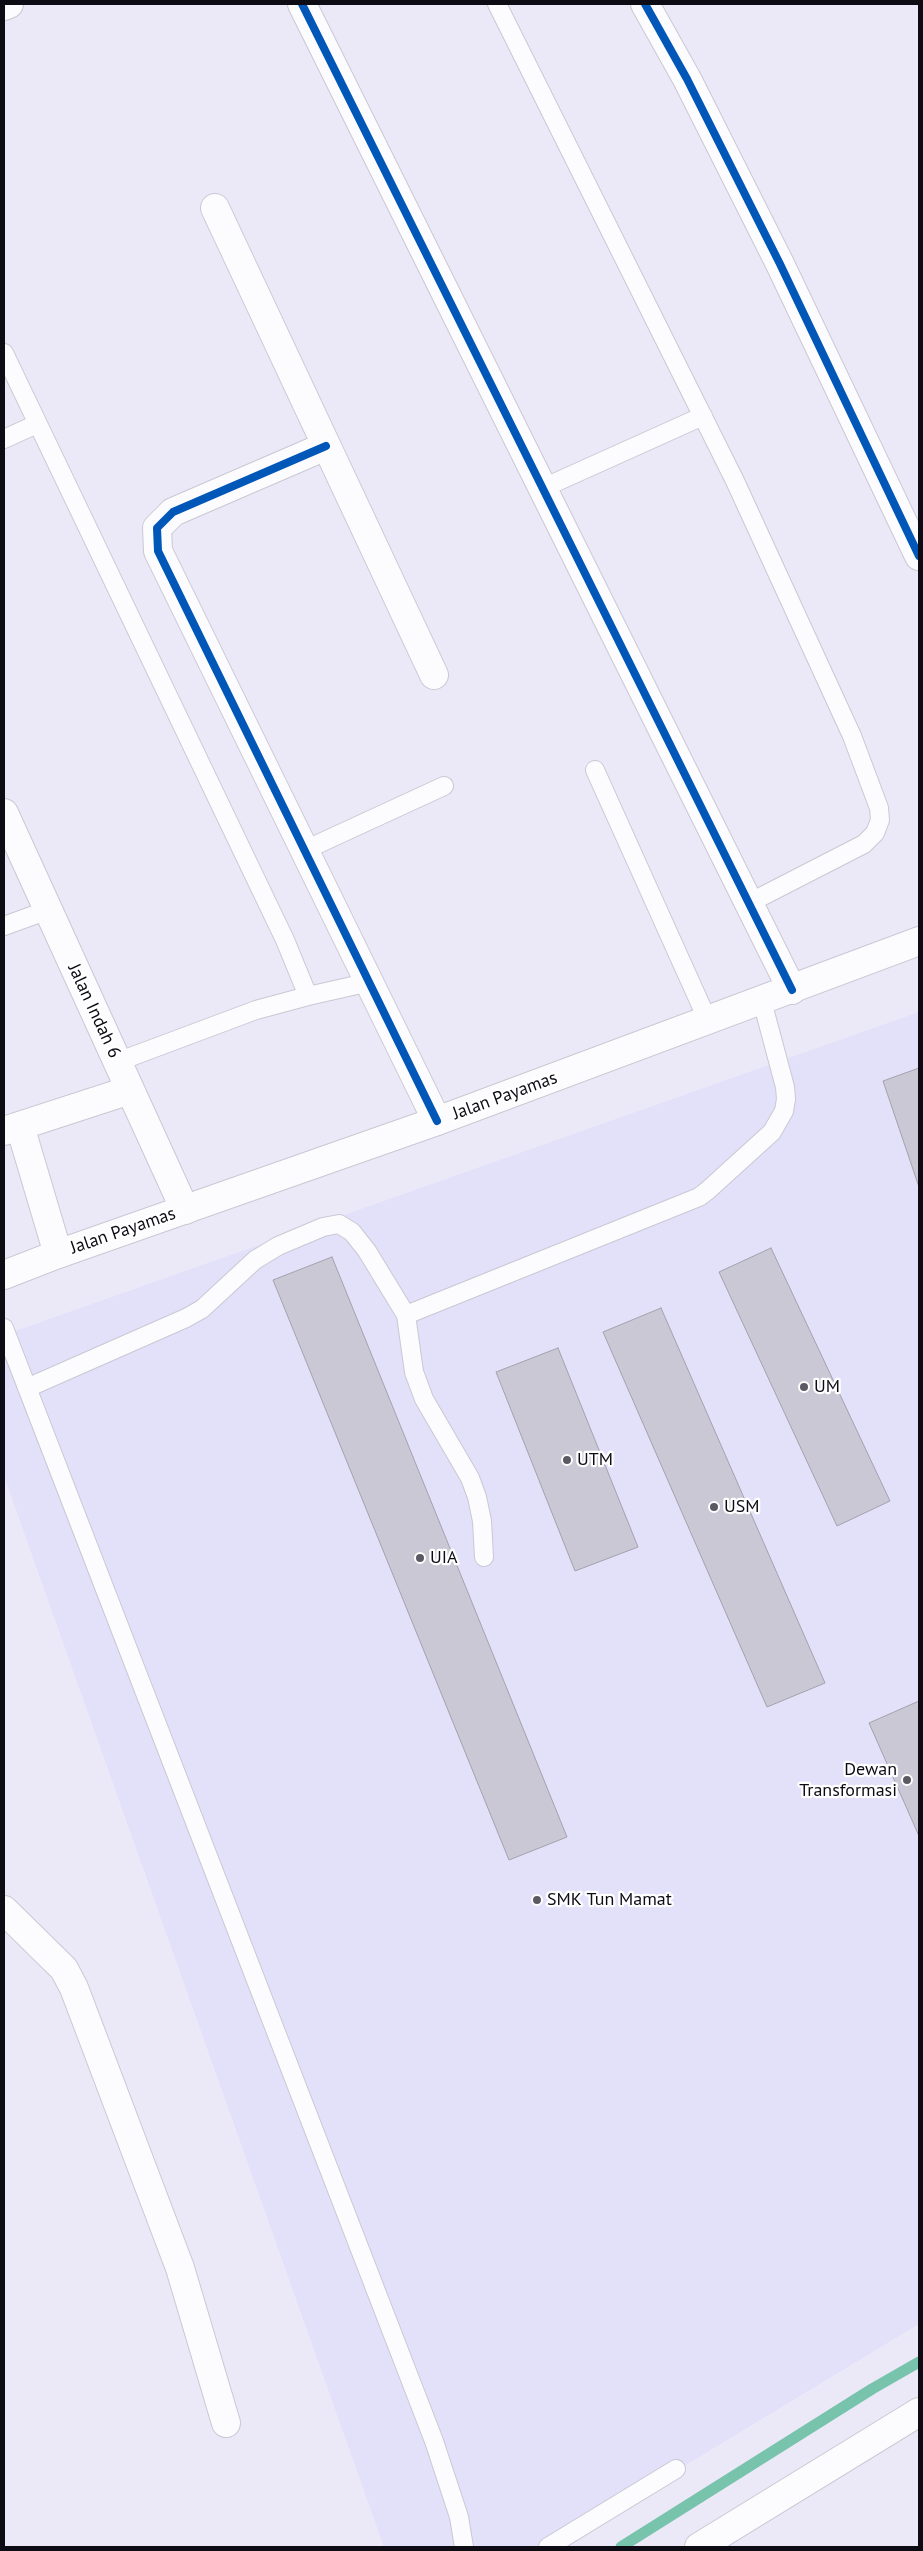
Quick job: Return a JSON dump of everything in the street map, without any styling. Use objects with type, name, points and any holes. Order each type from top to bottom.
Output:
[{"type":"main road","points":[[4,6],[9,4]]},
{"type":"main road","points":[[302,4],[792,990]]},
{"type":"main road","points":[[645,4],[687,79],[780,264],[919,556]]},
{"type":"main road","points":[[215,208],[434,675]]},
{"type":"main road","points":[[326,446],[173,512],[157,528],[158,551],[437,1122]]},
{"type":"main road","name":"Jalan Indah 6","points":[[4,813],[185,1210]]},
{"type":"main road","name":"Jalan Payamas","points":[[4,1276],[58,1254],[437,1122],[792,990],[919,940]]},
{"type":"main road","points":[[58,1254],[12,1128],[130,1090]]},
{"type":"main road","points":[[4,1910],[64,1969],[74,1988],[180,2268],[226,2424]]},
{"type":"main road","points":[[699,2547],[919,2412]]},
{"type":"lane","points":[[497,4],[703,416],[852,736],[879,808],[880,820],[875,832],[864,844],[749,904]]},
{"type":"lane","points":[[4,353],[284,940],[308,996]]},
{"type":"lane","points":[[543,488],[703,416]]},
{"type":"lane","points":[[4,439],[37,424]]},
{"type":"lane","points":[[595,770],[708,1021]]},
{"type":"lane","points":[[305,850],[444,786]]},
{"type":"lane","points":[[4,926],[48,910]]},
{"type":"lane","points":[[117,1062],[256,1010],[370,982]]},
{"type":"lane","points":[[406,1315],[699,1196],[707,1191],[772,1132],[784,1111],[786,1099],[784,1087],[762,1001]]},
{"type":"lane","points":[[27,1388],[186,1318],[202,1309],[254,1260],[278,1246],[323,1227],[339,1224],[352,1232],[367,1251],[406,1315],[414,1372],[424,1399],[470,1478],[477,1497],[482,1521],[484,1557]]},
{"type":"lane","points":[[4,1328],[431,2431],[452,2491],[464,2547]]},
{"type":"lane","points":[[548,2547],[676,2469]]},
{"type":"shaded area","name":"SMK Tun Mamat","points":[[919,1012],[919,2324],[550,2547],[384,2547],[4,1476],[4,1335]]},
{"type":"building","points":[[919,1068],[919,1187],[883,1081]]},
{"type":"building","name":"UM","points":[[771,1248],[890,1501],[837,1526],[719,1272]]},
{"type":"building","name":"UIA","points":[[332,1257],[567,1837],[509,1860],[273,1280]]},
{"type":"building","name":"USM","points":[[661,1308],[825,1683],[767,1707],[603,1332]]},
{"type":"building","name":"UTM","points":[[558,1348],[638,1547],[575,1571],[496,1372]]},
{"type":"building","name":"Dewan Transformasi","points":[[919,1701],[919,1836],[869,1723]]},
{"type":"waterway","points":[[621,2547],[872,2389],[919,2362]]},
{"type":"cycle path","points":[[302,4],[792,990]]},
{"type":"cycle path","points":[[645,4],[687,79],[780,264],[919,556]]},
{"type":"cycle path","points":[[326,446],[173,512],[157,528],[158,551],[437,1121]]},
{"type":"place","name":"UM","points":[[804,1387]]},
{"type":"place","name":"UTM","points":[[567,1460]]},
{"type":"place","name":"USM","points":[[714,1507]]},
{"type":"place","name":"UIA","points":[[420,1558]]},
{"type":"place","name":"Dewan Transformasi","points":[[907,1780]]},
{"type":"place","name":"SMK Tun Mamat","points":[[537,1900]]}]
